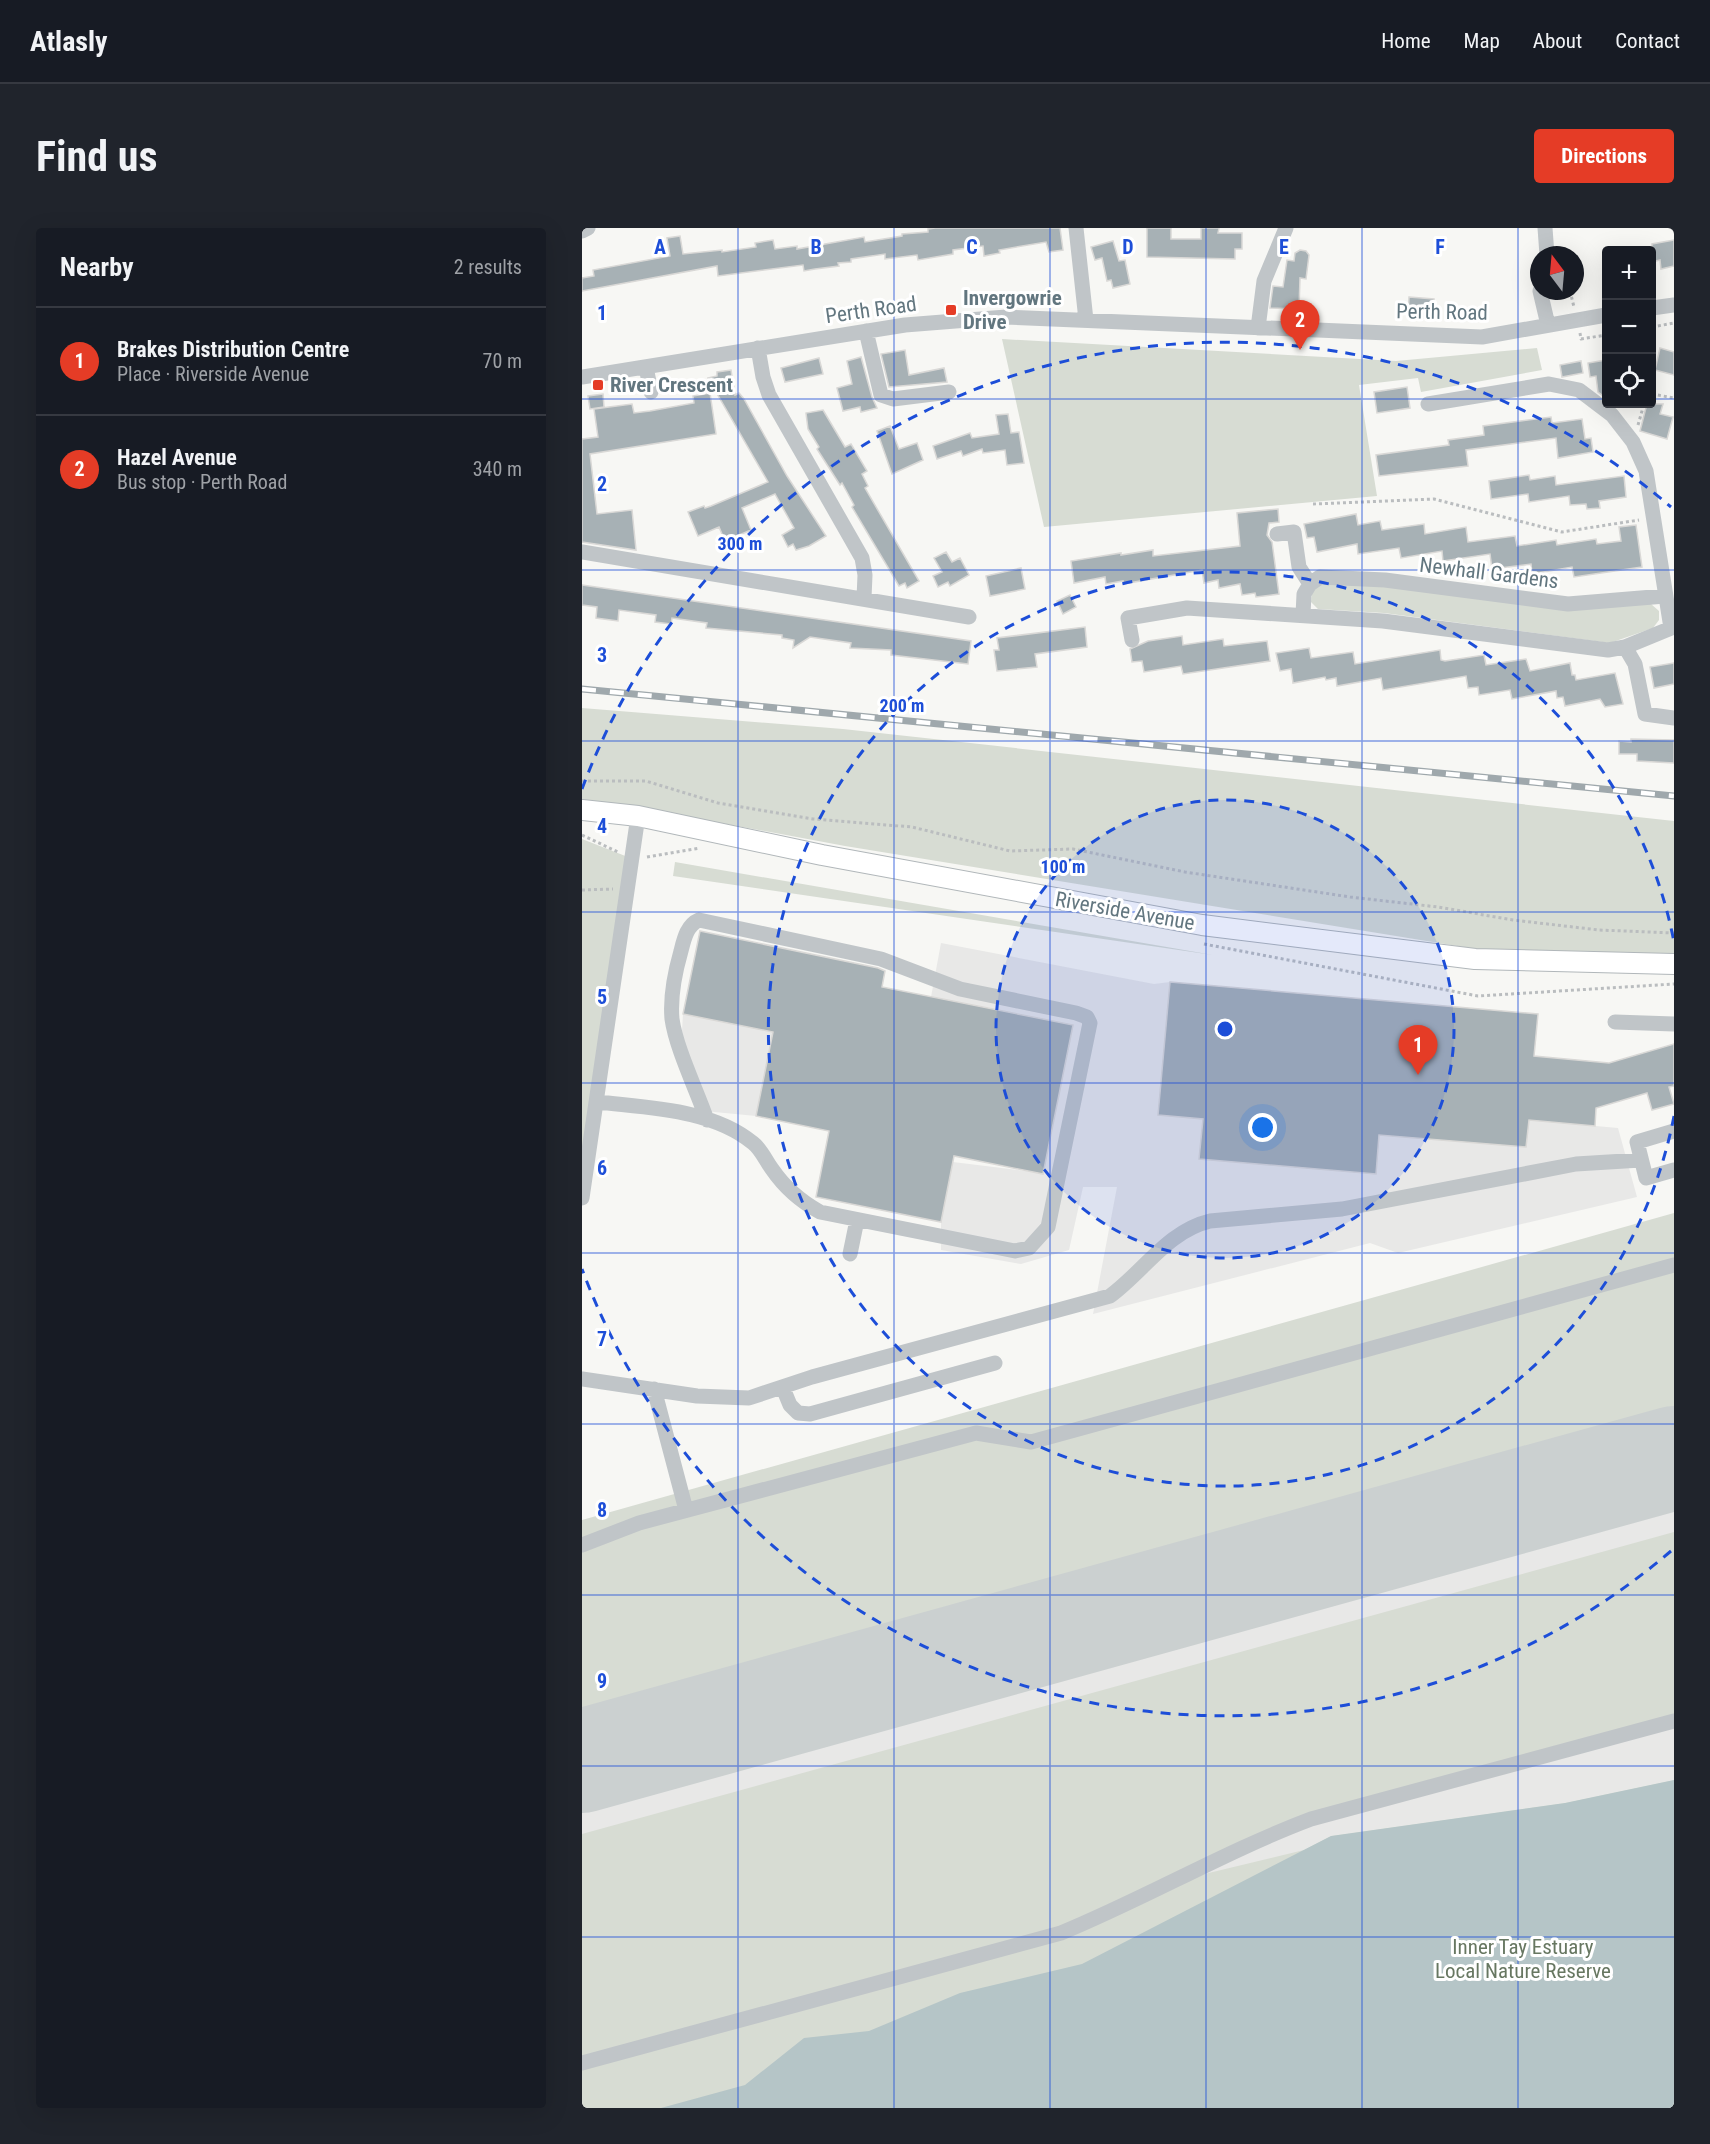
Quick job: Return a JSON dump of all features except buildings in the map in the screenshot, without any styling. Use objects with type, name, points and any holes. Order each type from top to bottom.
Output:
[{"type":"main road","name":"Riverside Avenue","points":[[582,810],[638,816],[822,855],[1202,925],[1475,959],[1674,964]]},
{"type":"street","points":[[582,231],[588,228]]},
{"type":"street","points":[[1076,228],[1086,320]]},
{"type":"street","points":[[1258,328],[1264,281],[1286,228]]},
{"type":"street","points":[[1545,228],[1546,246]]},
{"type":"street","points":[[1542,300],[1548,325]]},
{"type":"street","points":[[1656,307],[1674,305]]},
{"type":"street","name":"Perth Road","points":[[582,376],[905,325],[1006,317],[1482,337],[1602,316]]},
{"type":"street","points":[[866,331],[881,395],[893,399],[949,392]]},
{"type":"street","points":[[758,348],[769,395],[862,558],[865,575],[864,598]]},
{"type":"street","points":[[646,367],[651,392]]},
{"type":"street","points":[[1132,640],[1128,618],[1187,608],[1383,621],[1608,650],[1625,646],[1672,627],[1665,596],[1646,471],[1634,442],[1612,414],[1580,390],[1549,384],[1428,404]]},
{"type":"street","points":[[1277,534],[1294,532],[1299,567],[1310,584],[1304,594],[1303,615]]},
{"type":"street","points":[[582,552],[969,617]]},
{"type":"street","name":"Newhall Gardens","points":[[1310,584],[1320,577],[1385,580],[1568,604],[1665,596]]},
{"type":"street","points":[[1625,646],[1635,664],[1645,714],[1674,718]]},
{"type":"street","points":[[582,1198],[598,1102],[638,816]]},
{"type":"street","points":[[598,1102],[666,1111],[707,1120],[754,1143],[773,1171],[802,1202],[820,1212],[1015,1251],[1029,1248],[1039,1240],[1048,1227],[1090,1023],[1087,1017],[960,989],[881,959],[699,921],[693,923],[688,929],[677,964],[672,999],[672,1021],[707,1120]]},
{"type":"street","points":[[1615,1022],[1674,1024]]},
{"type":"street","points":[[1674,1131],[1637,1142],[1646,1178],[1674,1170]]},
{"type":"street","points":[[582,1379],[726,1398],[748,1398],[812,1377],[1110,1296],[1132,1280],[1170,1240],[1191,1226],[1210,1221],[1342,1209],[1576,1164],[1641,1161]]},
{"type":"street","points":[[850,1254],[857,1220]]},
{"type":"street","points":[[582,1545],[639,1523],[976,1433],[1031,1442],[1674,1265]]},
{"type":"street","points":[[783,1388],[790,1405],[798,1413],[810,1414],[995,1363]]},
{"type":"street","points":[[654,1389],[686,1510]]},
{"type":"street","points":[[582,2063],[1061,1933],[1120,1909],[1281,1830],[1311,1819],[1674,1721]]},
{"type":"path","points":[[1656,326],[1674,323]]},
{"type":"path","points":[[1656,395],[1674,398]]},
{"type":"path","points":[[1313,504],[1388,499],[1434,499],[1562,532],[1653,518]]},
{"type":"path","points":[[582,781],[646,781],[718,803],[813,819],[912,827],[1010,851],[1073,849],[1185,872],[1350,897],[1438,907],[1513,920],[1599,930],[1674,933]]},
{"type":"path","points":[[582,890],[629,888]]},
{"type":"shaded area","points":[[941,943],[1154,984],[1170,982],[1158,1115],[1203,1119],[1199,1158],[1376,1173],[1379,1135],[1526,1147],[1529,1120],[1618,1128],[1637,1197],[1398,1253],[1370,1243],[1093,1314],[1117,1187],[1083,1187],[1069,1250],[1021,1264],[941,1250],[941,1222],[953,1162],[1043,1173],[1073,1025],[931,997]]},
{"type":"shaded area","points":[[683,1014],[773,1032],[756,1116],[704,1111],[681,1048]]},
{"type":"shaded area","points":[[1674,1216],[1674,1780],[1565,1803],[1331,1836],[1187,1910],[582,2077],[582,1529]]},
{"type":"shaded area","name":"Inner Tay Estuary Local Nature Reserve","points":[[1674,1780],[1674,2108],[661,2108],[745,2085],[804,2038],[869,2031],[960,1993],[1082,1964],[1331,1836],[1565,1803]]},
{"type":"green space","points":[[1002,339],[1396,361],[1537,348],[1542,370],[1421,392],[1418,378],[1359,385],[1377,496],[1044,527]]},
{"type":"green space","points":[[1322,582],[1651,604],[1659,611],[1659,620],[1653,628],[1610,643],[1384,613],[1318,609],[1311,602],[1312,590]]},
{"type":"green space","points":[[582,708],[843,729],[1674,821],[1674,955],[1482,950],[845,846],[651,810],[582,801]]},
{"type":"green space","points":[[582,839],[633,859],[582,1198]]},
{"type":"green space","points":[[675,862],[1213,955],[673,876]]},
{"type":"green space","points":[[1674,1213],[1674,1458],[1645,1465],[1621,1452],[1610,1452],[1561,1466],[1540,1493],[1217,1584],[1189,1568],[1125,1586],[1129,1603],[1121,1610],[604,1757],[582,1744],[582,1520]]},
{"type":"green space","points":[[1674,1532],[1674,1717],[1311,1814],[1163,1884],[1304,1850],[1331,1836],[1565,1803],[1674,1780],[1674,2108],[582,2108],[582,1834]]},
{"type":"runway","points":[[582,1761],[1674,1458]]},
{"type":"railway","points":[[582,689],[1674,796]]},
{"type":"place","name":"Invergowrie Drive","points":[[951,310]]},
{"type":"place","name":"Hazel Avenue","points":[[1300,350]]},
{"type":"place","name":"River Crescent","points":[[598,385]]},
{"type":"place","name":"Brakes Distribution Centre","points":[[1418,1075]]}]
